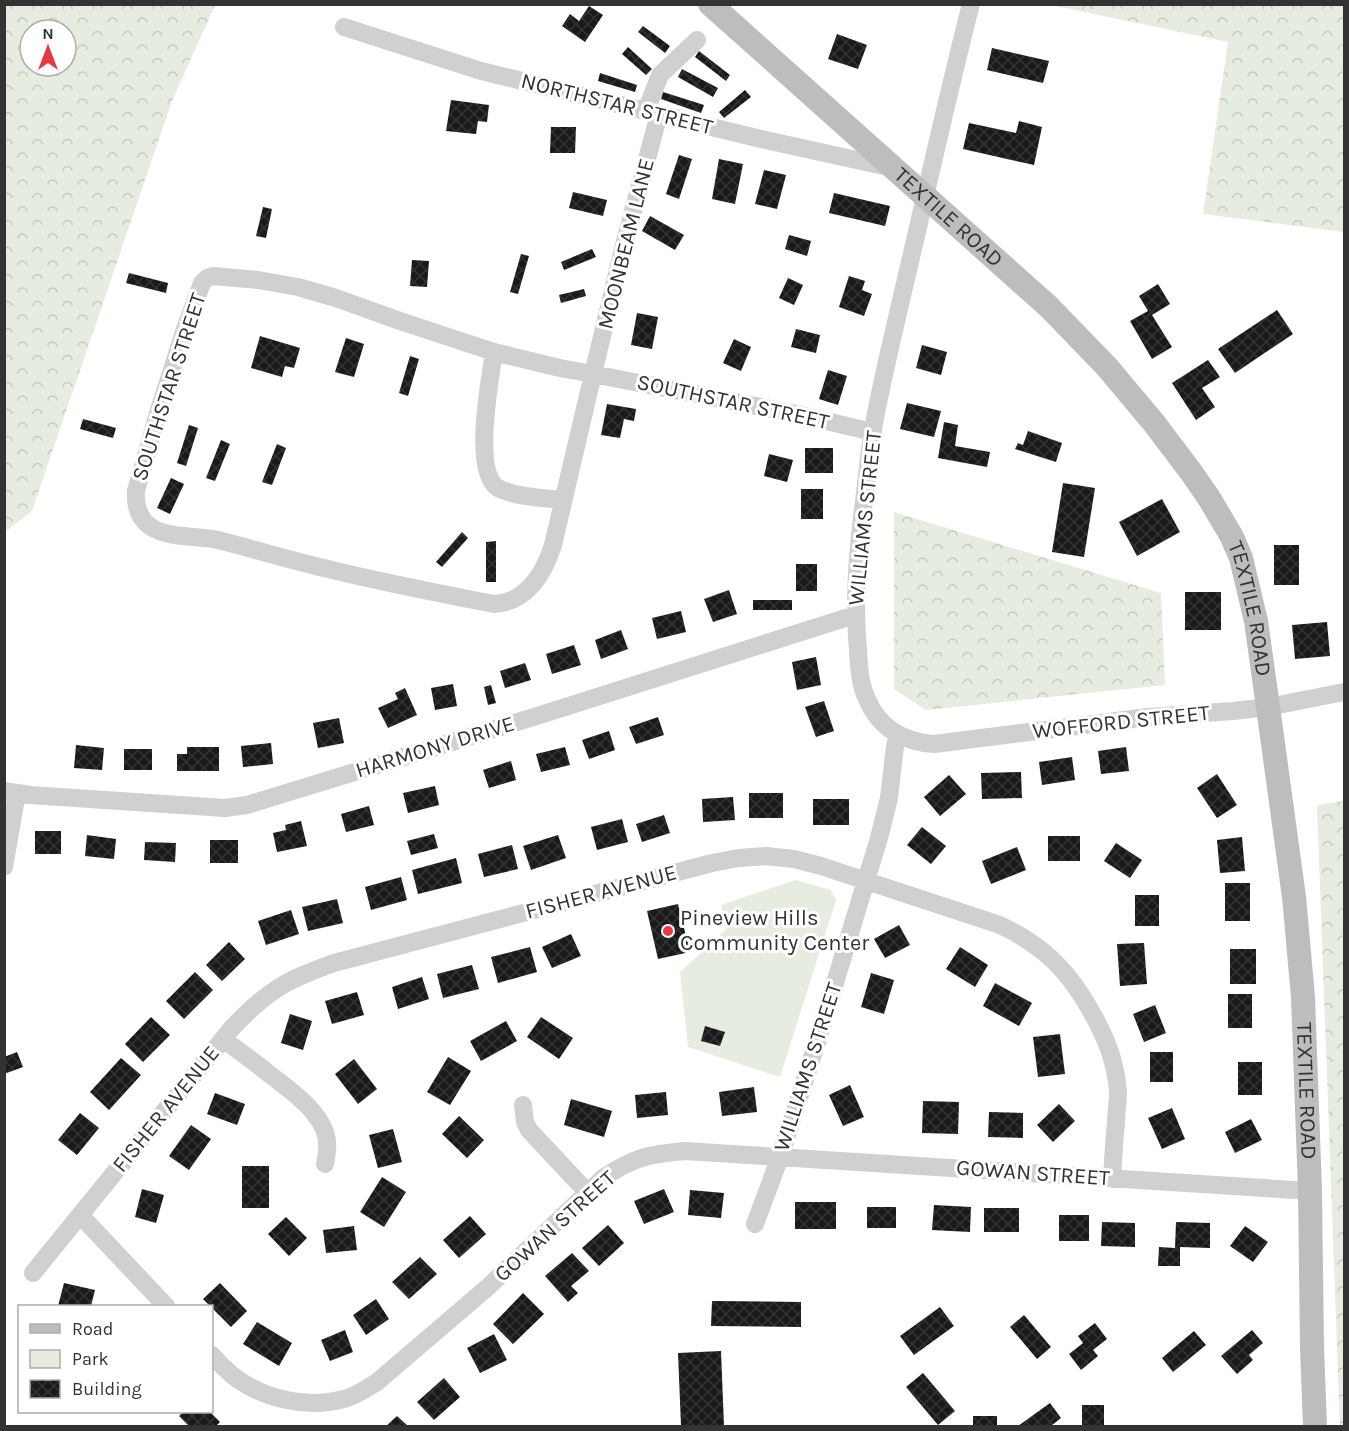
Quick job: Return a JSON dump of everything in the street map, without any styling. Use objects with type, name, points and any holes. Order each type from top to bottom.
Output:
[{"type":"street","name":"TEXTILE ROAD","points":[[710,4],[1049,307],[1086,344],[1154,423],[1191,472],[1232,537],[1241,558],[1256,621],[1294,897],[1304,996],[1315,1426]]},
{"type":"street","name":"WILLIAMS STREET","points":[[755,1224],[780,1157],[817,1042],[889,798],[898,735],[883,724],[865,697],[859,665],[855,615],[858,544],[873,432],[885,368],[971,4]]},
{"type":"street","name":"NORTHSTAR STREET","points":[[344,27],[481,71],[894,169]]},
{"type":"street","name":"MOONBEAM LANE","points":[[593,374],[623,249],[660,75],[696,40]]},
{"type":"street","name":"SOUTHSTAR STREET","points":[[593,374],[553,544],[545,567],[529,588],[515,598],[501,603],[494,604],[436,593],[325,569],[215,539],[159,530],[143,520],[138,511],[136,491],[159,410],[199,290],[202,283],[213,276],[258,280],[298,287],[494,352],[560,368],[593,374],[796,414],[873,432]]},
{"type":"street","points":[[494,352],[484,435],[486,468],[490,480],[498,487],[513,493],[562,500]]},
{"type":"street","name":"HARMONY DRIVE","points":[[11,792],[225,808],[247,805],[855,615]]},
{"type":"street","name":"WOFFORD STREET","points":[[898,735],[913,741],[934,744],[1148,717],[1233,711],[1344,692]]},
{"type":"street","points":[[4,867],[11,792]]},
{"type":"street","name":"FISHER AVENUE","points":[[33,1273],[223,1039],[253,1006],[278,988],[305,973],[334,963],[712,863],[739,858],[766,856],[794,859],[821,866],[1000,925],[1028,940],[1047,954],[1064,970],[1080,991],[1106,1039],[1115,1066],[1118,1094],[1112,1179]]},
{"type":"street","points":[[223,1039],[285,1086],[320,1119],[328,1145],[325,1164]]},
{"type":"street","points":[[523,1106],[523,1114],[529,1130],[588,1193]]},
{"type":"street","name":"GOWAN STREET","points":[[213,1356],[232,1375],[250,1386],[289,1401],[328,1403],[362,1392],[377,1382],[488,1287],[603,1178],[640,1157],[661,1153],[686,1151],[1310,1191]]},
{"type":"street","points":[[80,1215],[165,1305]]},
{"type":"green space","points":[[5,4],[215,5],[172,101],[32,511],[5,532]]},
{"type":"green space","points":[[1051,5],[1344,5],[1344,232],[1203,214],[1228,42]]},
{"type":"green space","points":[[894,512],[1161,593],[1165,685],[926,710],[894,689]]},
{"type":"green space","points":[[1344,801],[1344,1426],[1340,1426],[1317,805]]},
{"type":"green space","points":[[795,880],[831,890],[836,900],[780,1077],[688,1047],[680,972],[727,929],[721,905]]},
{"type":"building","points":[[589,6],[603,15],[585,42],[562,26],[570,14],[579,21]]},
{"type":"building","points":[[643,26],[670,46],[665,53],[638,32]]},
{"type":"building","points":[[837,34],[867,45],[858,69],[828,59]]},
{"type":"building","points":[[628,47],[652,69],[646,75],[622,54]]},
{"type":"building","points":[[992,48],[1049,61],[1043,83],[987,70]]},
{"type":"building","points":[[699,51],[730,75],[726,81],[695,57]]},
{"type":"building","points":[[682,69],[718,88],[713,97],[678,77]]},
{"type":"building","points":[[600,73],[637,85],[635,92],[598,81]]},
{"type":"building","points":[[745,90],[751,97],[724,118],[719,112]]},
{"type":"building","points":[[663,92],[704,105],[701,113],[661,99]]},
{"type":"building","points":[[451,100],[489,105],[487,122],[478,121],[476,134],[446,131]]},
{"type":"building","points":[[1019,121],[1042,127],[1034,165],[963,149],[969,123],[1016,133]]},
{"type":"building","points":[[551,127],[576,127],[575,153],[550,153]]},
{"type":"building","points":[[679,155],[692,159],[679,199],[666,194]]},
{"type":"building","points":[[719,159],[743,164],[735,204],[712,199]]},
{"type":"building","points":[[764,170],[786,175],[777,209],[755,204]]},
{"type":"building","points":[[573,192],[607,200],[603,216],[569,208]]},
{"type":"building","points":[[834,193],[890,206],[885,226],[829,213]]},
{"type":"building","points":[[263,207],[272,209],[266,238],[256,236]]},
{"type":"building","points":[[650,216],[684,235],[675,250],[642,231]]},
{"type":"building","points":[[789,235],[811,241],[807,256],[785,249]]},
{"type":"building","points":[[592,249],[596,257],[564,270],[561,262]]},
{"type":"building","points":[[521,254],[529,256],[518,294],[510,292]]},
{"type":"building","points":[[412,260],[429,261],[427,287],[410,286]]},
{"type":"building","points":[[129,273],[168,283],[166,293],[126,283]]},
{"type":"building","points":[[849,276],[865,281],[862,290],[872,294],[864,316],[839,307]]},
{"type":"building","points":[[788,278],[803,285],[794,305],[779,298]]},
{"type":"building","points":[[1158,284],[1170,304],[1152,315],[1172,347],[1152,359],[1130,321],[1148,311],[1139,296]]},
{"type":"building","points":[[584,289],[586,296],[561,303],[559,295]]},
{"type":"building","points":[[1277,310],[1293,334],[1235,373],[1218,349]]},
{"type":"building","points":[[637,313],[658,317],[652,349],[631,345]]},
{"type":"building","points":[[796,329],[820,335],[816,353],[791,347]]},
{"type":"building","points":[[260,336],[300,348],[294,368],[285,366],[282,377],[251,368]]},
{"type":"building","points":[[346,338],[364,344],[354,377],[335,372]]},
{"type":"building","points":[[734,339],[751,347],[741,371],[723,363]]},
{"type":"building","points":[[922,345],[947,352],[941,375],[916,368]]},
{"type":"building","points":[[410,356],[419,359],[408,396],[399,393]]},
{"type":"building","points":[[1208,360],[1220,377],[1202,388],[1215,407],[1196,420],[1172,383]]},
{"type":"building","points":[[828,370],[847,376],[838,405],[819,399]]},
{"type":"building","points":[[907,403],[941,411],[934,437],[900,429]]},
{"type":"building","points":[[607,404],[636,409],[634,421],[624,419],[620,438],[601,435]]},
{"type":"building","points":[[83,419],[116,428],[113,438],[80,429]]},
{"type":"building","points":[[944,422],[958,425],[955,446],[990,452],[987,467],[938,458]]},
{"type":"building","points":[[189,425],[198,428],[186,466],[177,463]]},
{"type":"building","points":[[1028,431],[1062,443],[1056,462],[1015,449],[1018,443],[1023,445]]},
{"type":"building","points":[[221,440],[230,444],[215,481],[206,478]]},
{"type":"building","points":[[277,444],[286,448],[272,485],[262,482]]},
{"type":"building","points":[[805,448],[833,448],[833,473],[805,473]]},
{"type":"building","points":[[769,454],[793,460],[787,482],[764,476]]},
{"type":"building","points":[[171,478],[184,484],[170,514],[157,508]]},
{"type":"building","points":[[1063,483],[1095,488],[1084,557],[1052,552]]},
{"type":"building","points":[[801,489],[823,489],[823,519],[801,519]]},
{"type":"building","points":[[1162,499],[1180,532],[1137,556],[1119,522]]},
{"type":"building","points":[[462,532],[468,538],[442,567],[436,562]]},
{"type":"building","points":[[496,541],[496,582],[486,582],[486,542]]},
{"type":"building","points":[[1274,545],[1299,545],[1299,585],[1274,585]]},
{"type":"building","points":[[796,564],[817,564],[817,591],[796,591]]},
{"type":"building","points":[[729,590],[737,614],[713,622],[704,599]]},
{"type":"building","points":[[1185,592],[1221,592],[1221,630],[1185,630]]},
{"type":"building","points":[[753,600],[792,600],[792,610],[753,610]]},
{"type":"building","points":[[681,611],[686,632],[657,639],[652,618]]},
{"type":"building","points":[[1327,622],[1330,656],[1295,659],[1292,625]]},
{"type":"building","points":[[621,630],[628,649],[601,659],[595,640]]},
{"type":"building","points":[[574,645],[581,665],[552,674],[546,654]]},
{"type":"building","points":[[816,657],[821,685],[797,690],[792,662]]},
{"type":"building","points":[[525,663],[531,680],[505,688],[500,671]]},
{"type":"building","points":[[453,684],[457,706],[435,710],[431,688]]},
{"type":"building","points":[[491,685],[496,703],[488,705],[484,687]]},
{"type":"building","points":[[405,688],[417,715],[388,728],[378,708],[398,699],[395,693]]},
{"type":"building","points":[[824,701],[834,731],[816,737],[805,707]]},
{"type":"building","points":[[658,717],[664,735],[636,744],[629,727]]},
{"type":"building","points":[[339,718],[344,743],[318,748],[313,723]]},
{"type":"building","points":[[609,731],[615,750],[589,759],[582,740]]},
{"type":"building","points":[[271,743],[273,764],[243,767],[241,746]]},
{"type":"building","points":[[76,745],[104,748],[102,770],[74,768]]},
{"type":"building","points":[[187,747],[219,747],[219,771],[177,771],[177,754],[187,754]]},
{"type":"building","points":[[565,747],[570,765],[541,772],[536,754]]},
{"type":"building","points":[[1126,747],[1129,771],[1101,774],[1098,751]]},
{"type":"building","points":[[124,749],[152,749],[152,770],[124,770]]},
{"type":"building","points":[[1072,757],[1075,780],[1042,785],[1039,762]]},
{"type":"building","points":[[511,761],[516,780],[489,788],[483,770]]},
{"type":"building","points":[[1021,772],[1022,798],[982,799],[981,773]]},
{"type":"building","points":[[1217,774],[1237,805],[1217,818],[1197,788]]},
{"type":"building","points":[[949,775],[966,794],[940,816],[924,797]]},
{"type":"building","points":[[435,786],[439,805],[408,813],[403,793]]},
{"type":"building","points":[[749,793],[783,793],[783,818],[749,818]]},
{"type":"building","points":[[733,797],[735,820],[703,822],[702,799]]},
{"type":"building","points":[[813,799],[849,799],[849,825],[813,825]]},
{"type":"building","points":[[369,806],[374,825],[346,832],[341,814]]},
{"type":"building","points":[[664,815],[670,833],[642,842],[636,824]]},
{"type":"building","points":[[622,819],[628,842],[597,850],[591,827]]},
{"type":"building","points":[[301,821],[307,846],[277,852],[273,833],[286,830],[285,825]]},
{"type":"building","points":[[922,827],[946,846],[931,864],[907,845]]},
{"type":"building","points":[[35,831],[61,831],[61,854],[35,854]]},
{"type":"building","points":[[434,834],[438,848],[411,855],[407,841]]},
{"type":"building","points":[[87,835],[116,839],[114,859],[85,856]]},
{"type":"building","points":[[558,835],[566,858],[531,870],[523,846]]},
{"type":"building","points":[[1048,836],[1080,836],[1080,861],[1048,861]]},
{"type":"building","points":[[1242,837],[1245,871],[1220,873],[1217,840]]},
{"type":"building","points":[[210,840],[238,840],[238,863],[210,863]]},
{"type":"building","points":[[145,842],[176,843],[175,862],[144,860]]},
{"type":"building","points":[[1116,843],[1142,860],[1130,878],[1104,861]]},
{"type":"building","points":[[512,845],[518,869],[484,877],[478,854]]},
{"type":"building","points":[[1017,847],[1026,870],[991,884],[982,861]]},
{"type":"building","points":[[456,858],[462,883],[418,894],[412,870]]},
{"type":"building","points":[[401,877],[407,900],[371,910],[365,887]]},
{"type":"building","points":[[1225,883],[1250,883],[1250,921],[1225,921]]},
{"type":"building","points":[[1135,895],[1159,895],[1159,926],[1135,926]]},
{"type":"building","points":[[337,899],[343,923],[308,931],[302,907]]},
{"type":"building","name":"Pineview Hills Community Center","points":[[678,904],[690,952],[658,959],[647,911]]},
{"type":"building","points":[[291,910],[299,934],[266,945],[258,921]]},
{"type":"building","points":[[899,925],[910,945],[885,958],[874,939]]},
{"type":"building","points":[[571,934],[581,956],[552,968],[542,947]]},
{"type":"building","points":[[229,942],[245,959],[222,981],[206,965]]},
{"type":"building","points":[[1144,943],[1147,984],[1120,986],[1117,944]]},
{"type":"building","points":[[530,947],[537,972],[498,983],[491,957]]},
{"type":"building","points":[[960,947],[988,965],[975,987],[946,969]]},
{"type":"building","points":[[1230,949],[1256,949],[1256,984],[1230,984]]},
{"type":"building","points":[[472,965],[479,989],[443,998],[437,974]]},
{"type":"building","points":[[195,972],[213,990],[184,1019],[166,1001]]},
{"type":"building","points":[[871,973],[894,980],[884,1014],[861,1007]]},
{"type":"building","points":[[422,977],[429,999],[398,1009],[392,987]]},
{"type":"building","points":[[995,983],[1032,1003],[1019,1026],[983,1006]]},
{"type":"building","points":[[357,992],[364,1015],[332,1024],[325,1001]]},
{"type":"building","points":[[1228,994],[1252,994],[1252,1028],[1228,1028]]},
{"type":"building","points":[[1155,1005],[1166,1033],[1144,1042],[1133,1014]]},
{"type":"building","points":[[290,1014],[312,1021],[303,1050],[281,1043]]},
{"type":"building","points":[[151,1017],[170,1035],[143,1062],[125,1044]]},
{"type":"building","points":[[541,1017],[573,1038],[559,1059],[527,1037]]},
{"type":"building","points":[[506,1021],[517,1041],[481,1061],[470,1041]]},
{"type":"building","points":[[705,1026],[725,1032],[720,1046],[701,1041]]},
{"type":"building","points":[[1060,1034],[1065,1074],[1038,1077],[1033,1037]]},
{"type":"building","points":[[17,1052],[23,1067],[4,1074],[4,1057]]},
{"type":"building","points":[[1150,1052],[1173,1052],[1173,1082],[1150,1082]]},
{"type":"building","points":[[448,1057],[471,1071],[450,1105],[427,1092]]},
{"type":"building","points":[[121,1058],[141,1075],[109,1110],[90,1092]]},
{"type":"building","points":[[354,1059],[377,1089],[358,1104],[335,1074]]},
{"type":"building","points":[[1238,1062],[1262,1062],[1262,1095],[1238,1095]]},
{"type":"building","points":[[850,1085],[864,1117],[843,1126],[829,1095]]},
{"type":"building","points":[[754,1087],[757,1112],[722,1116],[719,1092]]},
{"type":"building","points":[[666,1092],[668,1115],[637,1118],[635,1095]]},
{"type":"building","points":[[215,1093],[245,1104],[237,1125],[207,1114]]},
{"type":"building","points":[[571,1099],[612,1111],[604,1137],[564,1125]]},
{"type":"building","points":[[923,1101],[959,1102],[958,1134],[922,1133]]},
{"type":"building","points":[[1059,1104],[1075,1121],[1053,1142],[1037,1125]]},
{"type":"building","points":[[1172,1108],[1185,1139],[1162,1149],[1148,1118]]},
{"type":"building","points":[[989,1112],[1023,1113],[1023,1138],[988,1137]]},
{"type":"building","points":[[80,1113],[99,1128],[77,1155],[58,1140]]},
{"type":"building","points":[[459,1116],[484,1140],[467,1158],[442,1134]]},
{"type":"building","points":[[1251,1119],[1262,1140],[1235,1153],[1225,1132]]},
{"type":"building","points":[[191,1125],[211,1139],[189,1170],[169,1156]]},
{"type":"building","points":[[393,1129],[402,1162],[378,1168],[369,1135]]},
{"type":"building","points":[[242,1166],[269,1166],[269,1208],[242,1208]]},
{"type":"building","points":[[382,1177],[406,1192],[384,1227],[360,1212]]},
{"type":"building","points":[[142,1189],[164,1195],[156,1223],[135,1217]]},
{"type":"building","points":[[664,1189],[674,1212],[644,1224],[634,1201]]},
{"type":"building","points":[[690,1190],[724,1193],[721,1218],[688,1215]]},
{"type":"building","points":[[795,1202],[836,1202],[836,1229],[795,1229]]},
{"type":"building","points":[[934,1205],[971,1207],[970,1232],[932,1230]]},
{"type":"building","points":[[867,1207],[896,1207],[896,1228],[867,1228]]},
{"type":"building","points":[[984,1208],[1019,1208],[1019,1232],[984,1232]]},
{"type":"building","points":[[1059,1215],[1089,1215],[1089,1241],[1059,1241]]},
{"type":"building","points":[[470,1216],[486,1234],[459,1258],[443,1240]]},
{"type":"building","points":[[286,1217],[307,1238],[289,1256],[268,1234]]},
{"type":"building","points":[[1102,1222],[1135,1223],[1135,1247],[1101,1246]]},
{"type":"building","points":[[1176,1222],[1210,1223],[1210,1248],[1180,1247],[1180,1266],[1158,1266],[1159,1247],[1175,1248]]},
{"type":"building","points":[[608,1225],[624,1243],[599,1266],[582,1248]]},
{"type":"building","points":[[354,1226],[357,1250],[326,1253],[323,1230]]},
{"type":"building","points":[[1245,1226],[1268,1242],[1253,1262],[1230,1246]]},
{"type":"building","points":[[572,1253],[589,1271],[571,1286],[578,1293],[568,1302],[545,1276]]},
{"type":"building","points":[[420,1257],[437,1274],[409,1299],[392,1282]]},
{"type":"building","points":[[64,1283],[95,1290],[91,1305],[58,1305]]},
{"type":"building","points":[[220,1283],[247,1311],[231,1327],[213,1309],[213,1305],[209,1305],[203,1299]]},
{"type":"building","points":[[523,1293],[544,1314],[513,1344],[493,1324]]},
{"type":"building","points":[[376,1299],[389,1319],[366,1335],[353,1315]]},
{"type":"building","points":[[712,1301],[801,1302],[801,1327],[711,1326]]},
{"type":"building","points":[[940,1307],[954,1326],[914,1355],[900,1336]]},
{"type":"building","points":[[1024,1315],[1051,1347],[1037,1359],[1010,1327]]},
{"type":"building","points":[[257,1322],[292,1343],[279,1366],[243,1344]]},
{"type":"building","points":[[1095,1323],[1107,1339],[1093,1350],[1098,1356],[1081,1370],[1069,1354],[1083,1343],[1078,1336]]},
{"type":"building","points":[[345,1330],[353,1352],[330,1361],[321,1340]]},
{"type":"building","points":[[1252,1330],[1263,1343],[1249,1355],[1253,1360],[1237,1374],[1221,1356]]},
{"type":"building","points":[[1194,1331],[1206,1345],[1173,1372],[1162,1358]]},
{"type":"building","points":[[494,1334],[507,1360],[480,1373],[467,1348]]},
{"type":"building","points":[[721,1351],[724,1426],[681,1426],[678,1353]]},
{"type":"building","points":[[923,1373],[955,1411],[938,1425],[906,1387]]},
{"type":"building","points":[[444,1378],[460,1397],[434,1420],[417,1402]]},
{"type":"building","points":[[1050,1403],[1061,1418],[1051,1426],[1018,1426]]},
{"type":"building","points":[[1082,1405],[1104,1405],[1104,1426],[1082,1426]]},
{"type":"building","points":[[182,1413],[211,1413],[220,1422],[216,1426],[189,1426],[179,1416]]},
{"type":"building","points":[[397,1416],[408,1426],[386,1426]]},
{"type":"building","points":[[973,1416],[997,1416],[997,1426],[973,1426]]},
{"type":"place","name":"Pineview Hills Community Center","points":[[668,931]]}]
